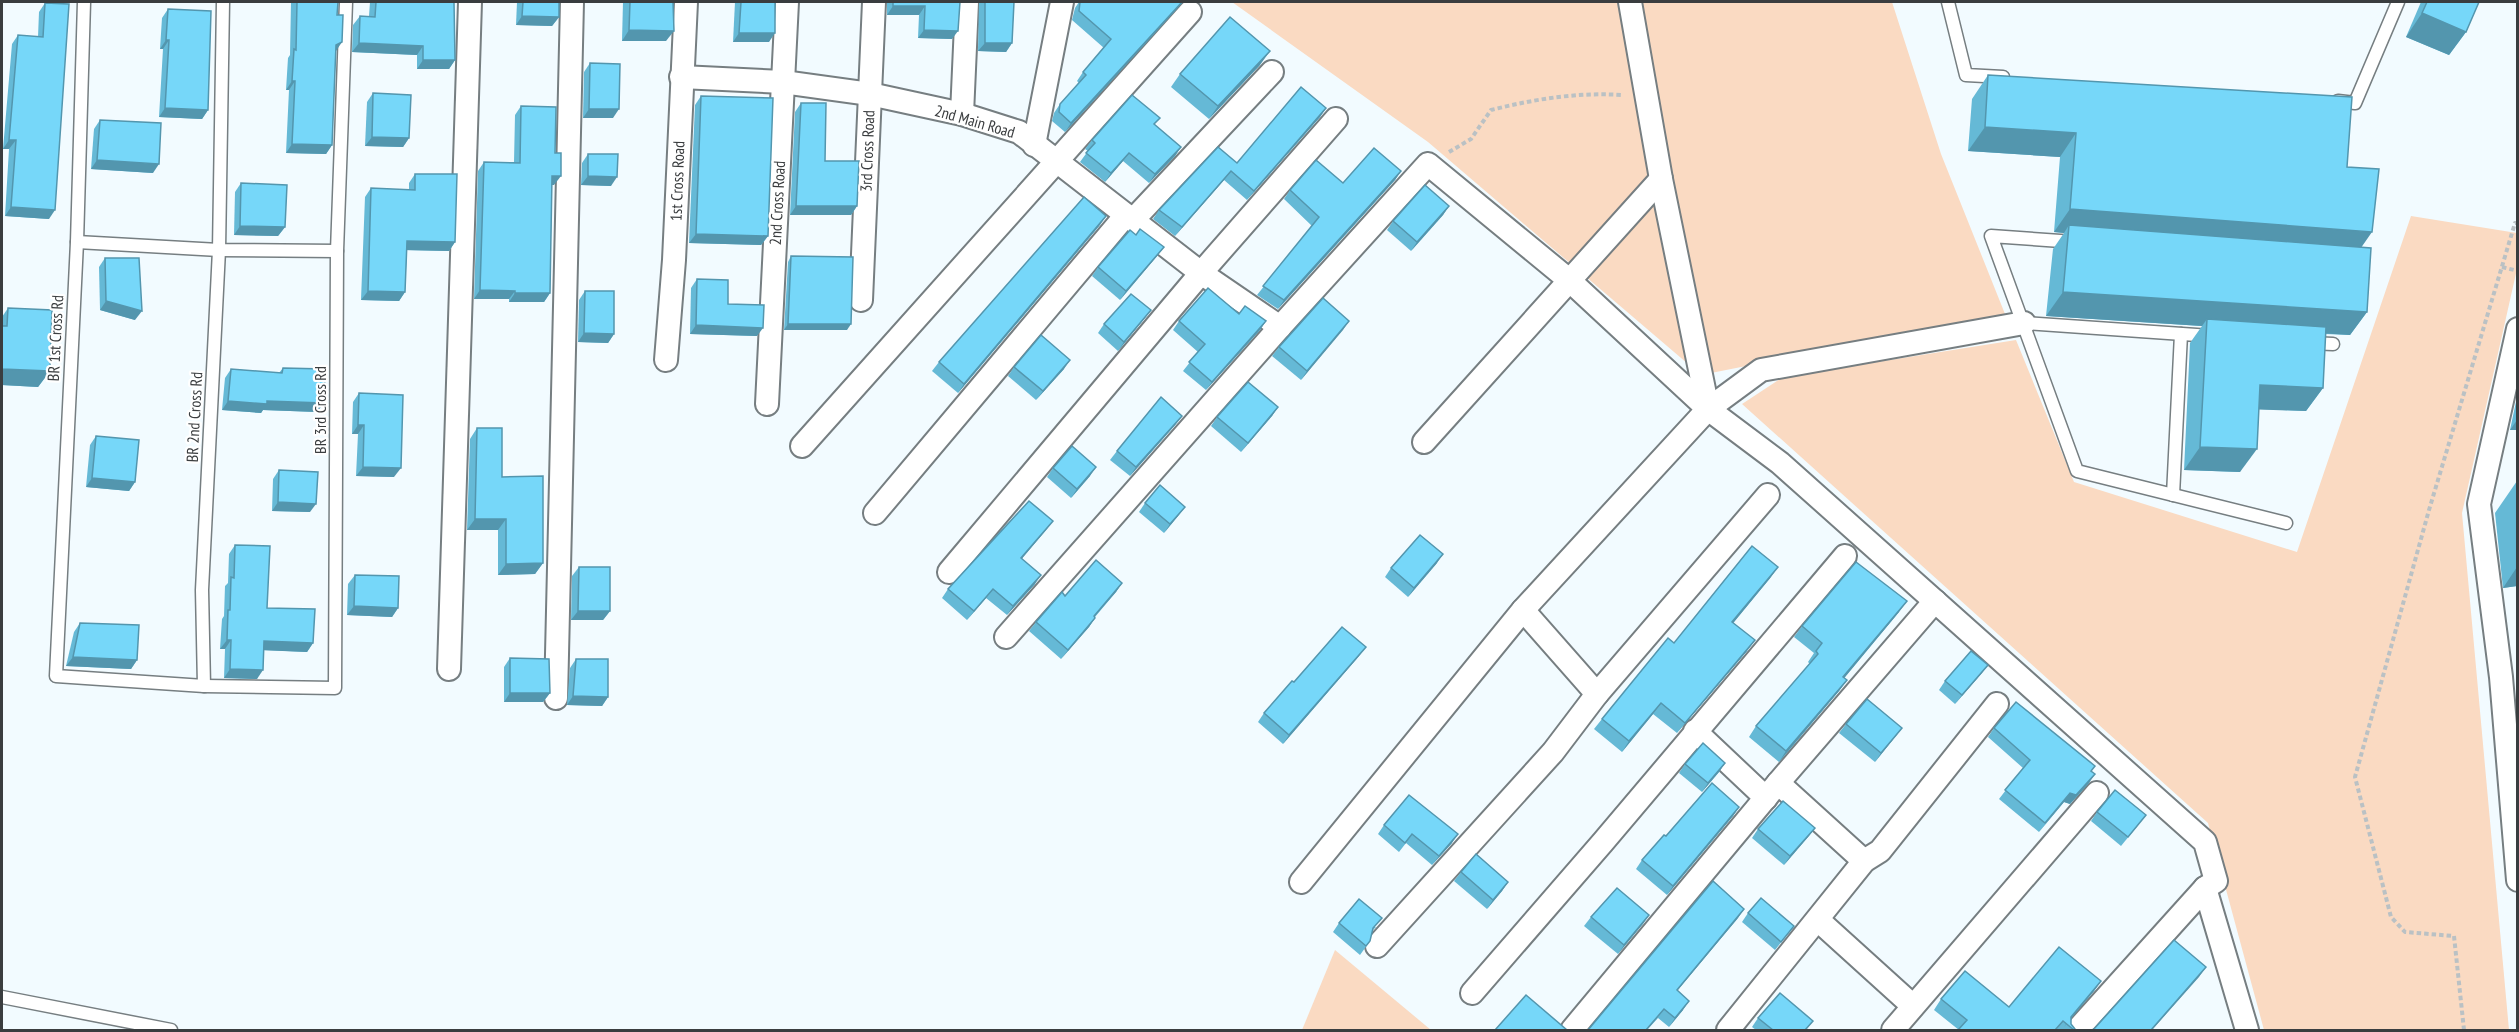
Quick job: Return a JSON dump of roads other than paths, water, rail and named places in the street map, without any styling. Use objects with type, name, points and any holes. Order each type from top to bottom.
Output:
[{"type":"street","points":[[449,669],[470,2]]},
{"type":"street","points":[[556,698],[572,2]]},
{"type":"street","name":"1st Cross Road","points":[[666,360],[674,260],[686,2]]},
{"type":"street","name":"2nd Cross Road","points":[[767,404],[787,2]]},
{"type":"street","name":"3rd Cross Road","points":[[861,300],[874,2]]},
{"type":"street","points":[[962,114],[967,2]]},
{"type":"street","points":[[1034,145],[1062,2]]},
{"type":"street","points":[[1630,2],[1661,179],[1708,409]]},
{"type":"street","points":[[802,446],[855,384],[1190,12]]},
{"type":"street","points":[[875,513],[1130,217],[1272,72]]},
{"type":"street","name":"2nd Main Road","points":[[681,77],[783,81],[870,94],[962,114],[1019,132],[1056,163],[1201,273],[1280,327]]},
{"type":"street","points":[[949,573],[1201,273],[1336,119]]},
{"type":"street","points":[[1006,637],[1280,327],[1428,164],[1569,280],[1708,409],[1780,463],[2205,842],[2216,881],[2205,888],[2078,1030]]},
{"type":"street","points":[[1424,442],[1661,179]]},
{"type":"street","points":[[1301,882],[1523,610],[1708,409],[1761,370],[2024,322]]},
{"type":"street","points":[[2517,329],[2479,504],[2501,677],[2517,880]]},
{"type":"street","points":[[1377,946],[1553,752],[1597,694],[1768,495]]},
{"type":"street","points":[[1472,993],[1845,556]]},
{"type":"street","points":[[1572,1030],[1935,601]]},
{"type":"street","points":[[1523,610],[1597,694]]},
{"type":"street","points":[[1728,1030],[1864,861],[1880,851],[1997,704]]},
{"type":"street","points":[[1695,731],[1864,861]]},
{"type":"street","points":[[1893,1030],[2097,793]]},
{"type":"street","points":[[2205,888],[2247,1030]]},
{"type":"street","points":[[1818,920],[1913,1006]]},
{"type":"lane","name":"BR 1st Cross Rd","points":[[84,2],[76,242],[56,676],[204,686]]},
{"type":"lane","name":"BR 2nd Cross Rd","points":[[204,686],[202,590],[219,250],[223,2]]},
{"type":"lane","name":"BR 3rd Cross Rd","points":[[204,686],[335,688],[337,251],[346,2]]},
{"type":"lane","points":[[1948,2],[1966,75],[2013,78]]},
{"type":"lane","points":[[2320,100],[2355,103],[2398,2]]},
{"type":"lane","points":[[2084,243],[1992,236],[2077,471],[2286,523]]},
{"type":"lane","points":[[76,242],[219,250],[337,251]]},
{"type":"lane","points":[[2024,322],[2228,337]]},
{"type":"lane","points":[[2173,495],[2181,334]]},
{"type":"lane","points":[[2298,342],[2333,344]]},
{"type":"lane","points":[[2,997],[171,1030]]}]
